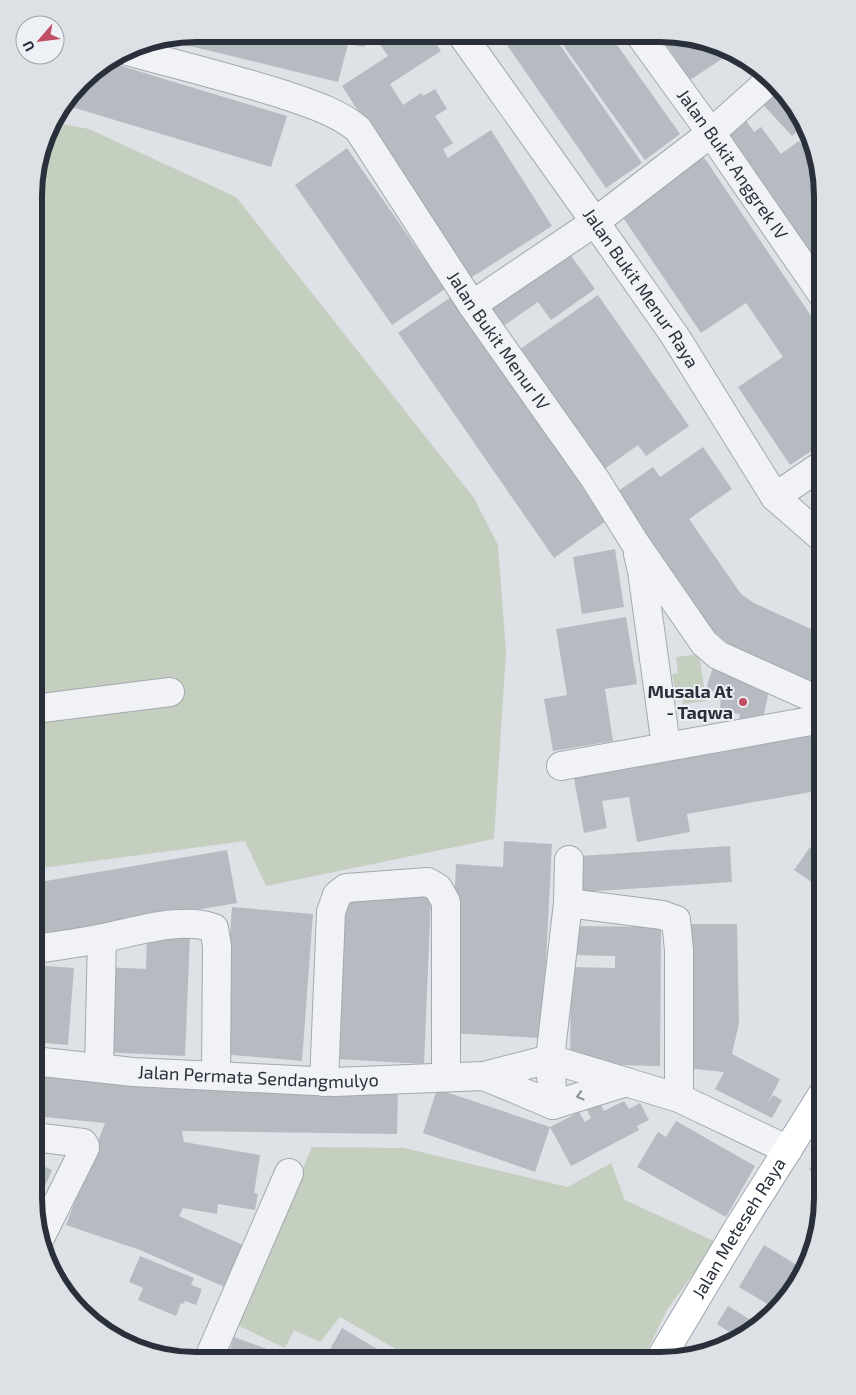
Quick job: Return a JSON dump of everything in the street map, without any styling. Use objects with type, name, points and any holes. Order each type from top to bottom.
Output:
[{"type":"main road","name":"Jalan Meteseh Raya","points":[[664,1352],[737,1230],[813,1110]]},
{"type":"street","name":"Jalan Bukit Menur Raya","points":[[468,42],[674,336],[775,497],[814,531]]},
{"type":"street","name":"Jalan Bukit Anggrek IV","points":[[645,42],[711,133],[814,282]]},
{"type":"street","name":"Jalan Bukit Menur IV","points":[[139,54],[285,95],[333,113],[362,132],[472,305],[594,479],[635,543],[704,643],[718,655],[814,698]]},
{"type":"street","points":[[472,305],[595,222],[711,133],[765,85]]},
{"type":"street","points":[[775,497],[814,471]]},
{"type":"street","points":[[635,543],[642,571],[666,746]]},
{"type":"street","points":[[42,708],[170,692]]},
{"type":"street","points":[[561,766],[813,720]]},
{"type":"street","points":[[569,860],[568,903],[550,1059],[553,1105],[627,1082]]},
{"type":"street","points":[[324,1082],[331,912],[337,895],[346,888],[428,882],[438,888],[446,902],[446,1078]]},
{"type":"street","points":[[568,903],[662,915],[676,920],[679,950],[679,1098]]},
{"type":"street","points":[[42,948],[102,939],[155,926],[204,924],[214,928],[217,946],[216,1076]]},
{"type":"street","points":[[99,1068],[102,939]]},
{"type":"street","points":[[550,1059],[679,1098],[788,1150]]},
{"type":"street","name":"Jalan Permata Sendangmulyo","points":[[42,1062],[133,1072],[324,1082],[484,1076],[550,1059]]},
{"type":"street","name":"Jalan Permata Sendangmulyo","points":[[484,1076],[553,1105]]},
{"type":"street","points":[[42,1138],[83,1143],[85,1146],[45,1229]]},
{"type":"street","points":[[211,1352],[289,1173]]},
{"type":"green space","points":[[61,124],[89,129],[236,197],[474,498],[498,545],[506,652],[494,839],[266,886],[245,841],[42,868],[42,197],[45,167]]},
{"type":"green space","points":[[699,654],[706,701],[683,704],[682,694],[676,695],[672,674],[678,673],[676,657]]},
{"type":"green space","points":[[312,1147],[404,1148],[568,1187],[611,1163],[625,1200],[716,1242],[667,1310],[646,1352],[401,1352],[340,1317],[320,1342],[294,1330],[285,1348],[237,1325]]},
{"type":"building","points":[[435,42],[441,51],[390,84],[403,105],[421,93],[423,96],[435,89],[447,109],[435,116],[453,143],[443,149],[448,158],[491,130],[552,226],[466,281],[342,86],[388,56],[379,43]]},
{"type":"building","points":[[505,42],[558,42],[642,163],[606,188]]},
{"type":"building","points":[[561,42],[615,42],[680,134],[645,160]]},
{"type":"building","points":[[367,43],[364,47],[348,44],[338,82],[180,44]]},
{"type":"building","points":[[665,43],[699,48],[725,57],[690,80]]},
{"type":"building","points":[[117,65],[287,116],[271,167],[71,107],[95,81]]},
{"type":"building","points":[[767,88],[782,103],[798,130],[792,136],[757,98]]},
{"type":"building","points":[[742,115],[754,132],[761,127],[781,154],[799,141],[806,151],[811,167],[814,197],[814,255],[810,258],[719,131]]},
{"type":"building","points":[[347,148],[445,289],[392,325],[295,185]]},
{"type":"building","points":[[701,153],[814,320],[814,449],[790,465],[738,387],[783,357],[746,303],[701,333],[618,210]]},
{"type":"building","points":[[564,246],[595,289],[551,320],[538,302],[499,329],[482,303]]},
{"type":"building","points":[[598,295],[689,426],[646,456],[638,445],[599,473],[516,352]]},
{"type":"building","points":[[451,297],[606,521],[554,558],[398,333]]},
{"type":"building","points":[[703,447],[732,489],[689,519],[741,594],[754,603],[814,630],[814,684],[733,648],[702,621],[614,494],[653,467],[660,477]]},
{"type":"building","points":[[615,549],[624,607],[582,614],[573,557]]},
{"type":"building","points":[[626,617],[637,684],[605,689],[613,741],[553,751],[544,699],[567,695],[556,629]]},
{"type":"building","name":"Musala At - Taqwa","points":[[713,667],[769,691],[763,718],[751,717],[751,723],[739,720],[740,714],[720,711],[721,693],[706,689]]},
{"type":"building","points":[[813,730],[813,792],[687,814],[690,832],[637,842],[629,797],[602,801],[607,828],[584,833],[573,773]]},
{"type":"building","points":[[504,841],[552,844],[542,1038],[448,1033],[456,864],[503,867]]},
{"type":"building","points":[[730,846],[732,882],[583,892],[580,856]]},
{"type":"building","points":[[810,847],[813,849],[813,883],[794,870]]},
{"type":"building","points":[[227,850],[237,903],[42,936],[42,882]]},
{"type":"building","points":[[386,895],[431,897],[424,1064],[338,1059],[345,898],[386,900]]},
{"type":"building","points":[[232,907],[313,914],[302,1061],[221,1054]]},
{"type":"building","points":[[684,924],[737,924],[739,1023],[732,1054],[780,1079],[768,1102],[773,1095],[782,1100],[772,1118],[715,1089],[724,1072],[686,1068]]},
{"type":"building","points":[[571,926],[661,927],[660,1066],[570,1064],[571,967],[615,968],[615,956],[571,955]]},
{"type":"building","points":[[147,933],[190,935],[185,1056],[102,1052],[105,967],[146,969]]},
{"type":"building","points":[[42,966],[74,968],[68,1045],[42,1043]]},
{"type":"building","points":[[42,1070],[398,1087],[397,1134],[182,1131],[184,1142],[260,1155],[254,1193],[258,1194],[255,1210],[218,1204],[217,1214],[183,1208],[179,1216],[245,1246],[227,1288],[140,1250],[66,1225],[105,1123],[42,1117]]},
{"type":"building","points":[[437,1089],[550,1127],[535,1172],[423,1133]]},
{"type":"building","points":[[624,1101],[629,1109],[640,1103],[649,1120],[637,1126],[639,1130],[571,1166],[550,1127],[579,1112],[585,1122],[591,1118],[586,1108],[599,1102],[604,1111]]},
{"type":"building","points":[[676,1121],[755,1166],[726,1217],[637,1167],[658,1132],[666,1137]]},
{"type":"building","points":[[813,1163],[813,1172],[809,1170]]},
{"type":"building","points":[[42,1166],[52,1170],[42,1194]]},
{"type":"building","points":[[764,1245],[798,1266],[788,1284],[770,1305],[739,1287]]},
{"type":"building","points":[[140,1256],[194,1278],[191,1285],[202,1289],[196,1305],[185,1301],[184,1304],[181,1303],[176,1316],[138,1300],[143,1288],[129,1282]]},
{"type":"building","points":[[728,1306],[753,1321],[732,1334],[717,1324]]},
{"type":"building","points":[[342,1328],[382,1352],[328,1352]]},
{"type":"building","points":[[234,1337],[275,1352],[229,1352]]},
{"type":"place","name":"Musala At - Taqwa","points":[[743,702]]}]
